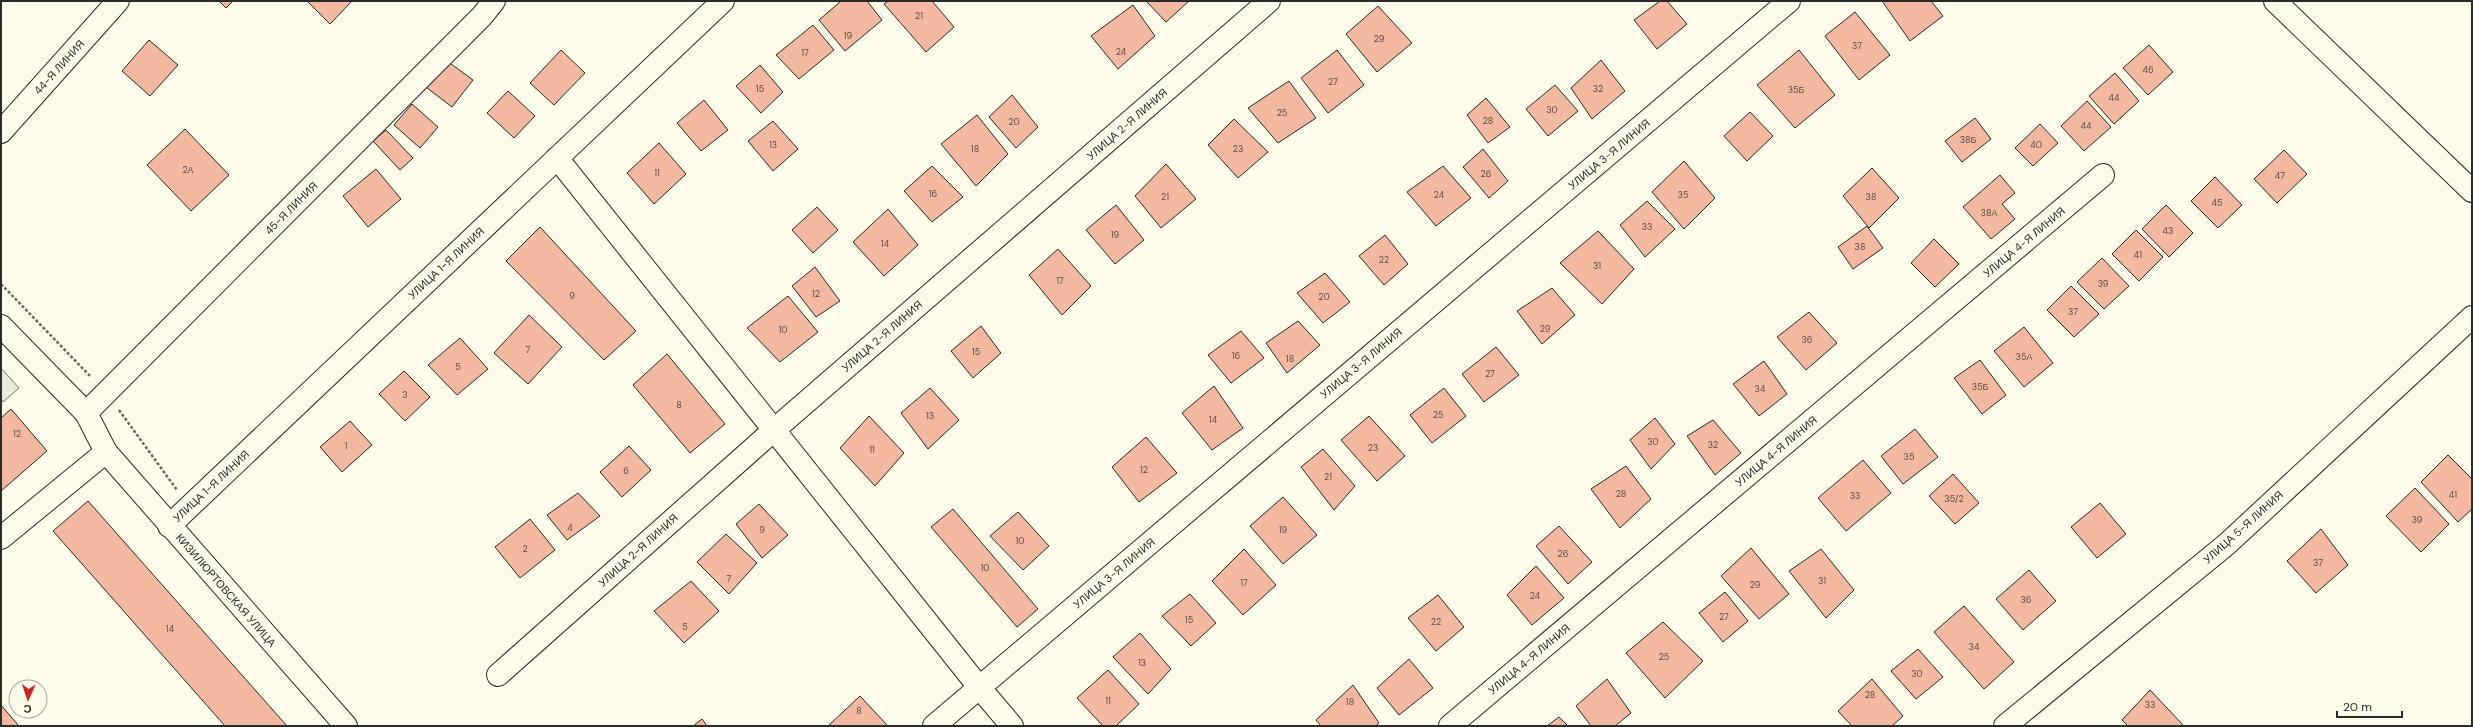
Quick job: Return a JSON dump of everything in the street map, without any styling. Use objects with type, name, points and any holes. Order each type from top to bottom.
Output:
[{"type":"street","name":"44-Я ЛИНИЯ","points":[[1,132],[118,1]]},
{"type":"street","name":"45-Я ЛИНИЯ","points":[[86,413],[482,16],[494,1]]},
{"type":"street","name":"УЛИЦА 1-Я ЛИНИЯ","points":[[169,526],[723,1]]},
{"type":"street","name":"УЛИЦА 2-Я ЛИНИЯ","points":[[498,675],[774,430],[1269,1]]},
{"type":"street","name":"УЛИЦА 3-Я ЛИНИЯ","points":[[934,726],[1789,1]]},
{"type":"street","points":[[2275,1],[2472,190]]},
{"type":"street","points":[[557,158],[979,687],[1012,726]]},
{"type":"street","name":"УЛИЦА 4-Я ЛИНИЯ","points":[[1450,726],[2103,175]]},
{"type":"street","name":"УЛИЦА 5-Я ЛИНИЯ","points":[[2005,726],[2227,544],[2472,317]]},
{"type":"street","name":"КИЗИЛЮРТОВСКАЯ УЛИЦА","points":[[1,326],[86,413],[106,452],[169,526],[346,726]]},
{"type":"street","points":[[1,538],[106,452]]},
{"type":"shaded area","points":[[1,368],[19,388],[3,402],[1,399]]},
{"type":"building","points":[[219,1],[233,1],[226,8]]},
{"type":"building","points":[[307,1],[352,1],[330,24]]},
{"type":"building","points":[[841,1],[867,1],[882,20],[845,51],[819,20]]},
{"type":"building","points":[[888,1],[932,1],[954,27],[926,52],[884,4]]},
{"type":"building","points":[[1146,1],[1189,1],[1166,22]]},
{"type":"building","points":[[1660,1],[1667,1],[1687,24],[1657,49],[1634,20]]},
{"type":"building","points":[[1882,1],[1931,1],[1943,16],[1910,41]]},
{"type":"building","points":[[1133,5],[1155,36],[1118,69],[1091,36]]},
{"type":"building","points":[[1378,6],[1412,43],[1377,72],[1346,34]]},
{"type":"building","points":[[1855,12],[1890,55],[1859,80],[1825,36]]},
{"type":"building","points":[[813,25],[834,50],[799,79],[776,55]]},
{"type":"building","points":[[149,40],[178,65],[150,96],[122,71]]},
{"type":"building","points":[[2149,45],[2173,72],[2148,95],[2123,68]]},
{"type":"building","points":[[561,50],[585,73],[554,105],[530,83]]},
{"type":"building","points":[[1337,50],[1364,85],[1328,113],[1301,78]]},
{"type":"building","points":[[1799,50],[1835,95],[1795,128],[1757,85]]},
{"type":"building","points":[[443,58],[473,80],[452,107],[422,84]]},
{"type":"building","points":[[1601,60],[1625,91],[1592,119],[1571,88]]},
{"type":"building","points":[[760,65],[783,92],[761,113],[736,86]]},
{"type":"building","points":[[2115,73],[2139,101],[2114,124],[2089,96]]},
{"type":"building","points":[[1289,81],[1316,118],[1278,143],[1248,108]]},
{"type":"building","points":[[1555,85],[1578,111],[1548,136],[1526,109]]},
{"type":"building","points":[[508,91],[535,116],[514,138],[487,113]]},
{"type":"building","points":[[1012,95],[1038,127],[1016,148],[989,117]]},
{"type":"building","points":[[1486,98],[1510,127],[1488,143],[1467,115]]},
{"type":"building","points":[[704,100],[728,130],[701,151],[677,123]]},
{"type":"building","points":[[2087,101],[2111,127],[2084,151],[2061,126]]},
{"type":"building","points":[[412,104],[438,127],[420,148],[394,125]]},
{"type":"building","points":[[1750,112],[1773,136],[1747,161],[1724,136]]},
{"type":"building","points":[[977,115],[1008,154],[976,186],[941,144]]},
{"type":"building","points":[[1975,118],[1991,139],[1962,162],[1945,141]]},
{"type":"building","points":[[1234,119],[1268,152],[1238,178],[1208,145]]},
{"type":"building","points":[[773,121],[798,149],[773,171],[748,141]]},
{"type":"building","points":[[2040,124],[2058,143],[2033,166],[2015,148]]},
{"type":"building","points":[[185,129],[229,175],[191,211],[147,165]]},
{"type":"building","points":[[386,130],[413,158],[400,170],[373,141]]},
{"type":"building","points":[[659,143],[686,174],[654,204],[627,173]]},
{"type":"building","points":[[1483,149],[1508,181],[1489,198],[1463,167]]},
{"type":"building","points":[[2284,150],[2307,174],[2277,203],[2254,179]]},
{"type":"building","points":[[1684,161],[1715,198],[1684,229],[1652,192]]},
{"type":"building","points":[[1166,164],[1196,199],[1161,228],[1135,196]]},
{"type":"building","points":[[932,166],[963,197],[932,222],[904,191]]},
{"type":"building","points":[[1443,166],[1471,198],[1436,226],[1407,192]]},
{"type":"building","points":[[1872,168],[1899,198],[1869,228],[1843,196]]},
{"type":"building","points":[[376,169],[401,199],[368,227],[343,196]]},
{"type":"building","points":[[2000,175],[2015,193],[2002,204],[2015,219],[1991,239],[1963,207]]},
{"type":"building","points":[[2215,177],[2242,205],[2218,228],[2191,201]]},
{"type":"building","points":[[1647,201],[1675,229],[1645,257],[1620,225]]},
{"type":"building","points":[[1116,205],[1144,240],[1115,264],[1086,230]]},
{"type":"building","points":[[2166,205],[2193,233],[2169,257],[2142,229]]},
{"type":"building","points":[[817,207],[838,230],[813,253],[792,230]]},
{"type":"building","points":[[888,209],[918,245],[884,276],[853,242]]},
{"type":"building","points":[[1867,226],[1883,248],[1853,269],[1838,247]]},
{"type":"building","points":[[540,227],[636,331],[604,360],[506,261]]},
{"type":"building","points":[[2136,230],[2163,257],[2139,281],[2112,254]]},
{"type":"building","points":[[1598,231],[1634,269],[1602,304],[1560,263]]},
{"type":"building","points":[[1385,235],[1408,264],[1384,285],[1359,256]]},
{"type":"building","points":[[1934,239],[1959,264],[1935,287],[1911,263]]},
{"type":"building","points":[[1058,249],[1091,286],[1062,315],[1029,275]]},
{"type":"building","points":[[2102,258],[2129,286],[2104,309],[2077,282]]},
{"type":"building","points":[[815,267],[840,301],[816,317],[792,286]]},
{"type":"building","points":[[1325,273],[1350,302],[1323,323],[1297,293]]},
{"type":"building","points":[[2071,286],[2099,314],[2074,337],[2047,310]]},
{"type":"building","points":[[1552,288],[1575,315],[1542,344],[1517,311]]},
{"type":"building","points":[[788,296],[818,332],[780,362],[747,328]]},
{"type":"building","points":[[1809,312],[1837,343],[1806,370],[1777,337]]},
{"type":"building","points":[[529,315],[562,347],[528,384],[494,353]]},
{"type":"building","points":[[1298,321],[1320,345],[1287,373],[1266,343]]},
{"type":"building","points":[[981,326],[1001,353],[973,378],[951,351]]},
{"type":"building","points":[[2024,327],[2053,363],[2024,387],[1994,351]]},
{"type":"building","points":[[1241,331],[1264,358],[1231,383],[1208,355]]},
{"type":"building","points":[[460,338],[488,369],[457,395],[428,365]]},
{"type":"building","points":[[1496,347],[1519,375],[1484,402],[1462,374]]},
{"type":"building","points":[[667,354],[725,424],[690,453],[633,385]]},
{"type":"building","points":[[1980,360],[2006,395],[1982,414],[1954,378]]},
{"type":"building","points":[[1764,361],[1787,394],[1759,416],[1733,384]]},
{"type":"building","points":[[404,371],[430,397],[405,421],[379,394]]},
{"type":"building","points":[[1214,386],[1243,428],[1212,450],[1182,413]]},
{"type":"building","points":[[930,388],[959,420],[928,449],[901,413]]},
{"type":"building","points":[[1444,388],[1466,416],[1432,443],[1410,415]]},
{"type":"building","points":[[11,409],[47,451],[1,491],[1,418]]},
{"type":"building","points":[[869,416],[904,453],[875,486],[840,448]]},
{"type":"building","points":[[1369,416],[1405,456],[1377,481],[1341,440]]},
{"type":"building","points":[[1655,418],[1675,444],[1651,469],[1630,440]]},
{"type":"building","points":[[1713,420],[1741,453],[1715,475],[1687,436]]},
{"type":"building","points":[[350,421],[372,445],[342,472],[320,447]]},
{"type":"building","points":[[1915,429],[1938,457],[1903,484],[1881,456]]},
{"type":"building","points":[[1146,437],[1177,473],[1139,502],[1112,467]]},
{"type":"building","points":[[629,446],[651,470],[622,497],[600,472]]},
{"type":"building","points":[[1323,449],[1355,486],[1334,510],[1301,467]]},
{"type":"building","points":[[2448,455],[2472,479],[2472,509],[2458,522],[2421,482]]},
{"type":"building","points":[[1863,460],[1891,493],[1846,531],[1818,498]]},
{"type":"building","points":[[1626,466],[1651,499],[1620,528],[1591,489]]},
{"type":"building","points":[[1953,474],[1979,503],[1955,524],[1929,496]]},
{"type":"building","points":[[2415,488],[2449,524],[2421,552],[2386,516]]},
{"type":"building","points":[[578,493],[600,516],[567,540],[547,515]]},
{"type":"building","points":[[1283,497],[1317,535],[1283,564],[1250,526]]},
{"type":"building","points":[[88,501],[287,726],[225,726],[53,531]]},
{"type":"building","points":[[2100,503],[2126,534],[2097,558],[2071,527]]},
{"type":"building","points":[[759,504],[788,535],[762,558],[736,524]]},
{"type":"building","points":[[953,509],[1038,609],[1017,627],[931,527]]},
{"type":"building","points":[[1018,512],[1049,546],[1023,570],[990,536]]},
{"type":"building","points":[[530,519],[555,550],[520,578],[495,547]]},
{"type":"building","points":[[1559,526],[1592,562],[1568,584],[1536,546]]},
{"type":"building","points":[[2321,529],[2348,565],[2316,593],[2287,561]]},
{"type":"building","points":[[726,534],[757,563],[729,594],[697,562]]},
{"type":"building","points":[[1751,548],[1789,594],[1759,619],[1721,576]]},
{"type":"building","points":[[1244,549],[1276,585],[1243,615],[1212,581]]},
{"type":"building","points":[[1821,549],[1854,590],[1826,618],[1789,571]]},
{"type":"building","points":[[1536,566],[1564,598],[1532,625],[1507,595]]},
{"type":"building","points":[[2029,570],[2056,601],[2023,630],[1996,599]]},
{"type":"building","points":[[691,581],[719,611],[684,643],[654,611]]},
{"type":"building","points":[[1725,592],[1748,621],[1723,642],[1699,613]]},
{"type":"building","points":[[1190,594],[1216,623],[1191,646],[1162,616]]},
{"type":"building","points":[[1438,595],[1464,627],[1436,651],[1408,618]]},
{"type":"building","points":[[1964,606],[2014,662],[1984,689],[1934,632]]},
{"type":"building","points":[[1663,622],[1703,661],[1665,698],[1626,653]]},
{"type":"building","points":[[1140,633],[1171,669],[1148,694],[1113,657]]},
{"type":"building","points":[[1918,649],[1943,677],[1916,699],[1891,671]]},
{"type":"building","points":[[1409,659],[1433,688],[1399,715],[1377,688]]},
{"type":"building","points":[[1108,670],[1139,704],[1116,726],[1103,726],[1077,698]]},
{"type":"building","points":[[1607,679],[1631,713],[1615,726],[1591,726],[1576,706]]},
{"type":"building","points":[[1872,679],[1903,716],[1892,726],[1852,726],[1838,711]]},
{"type":"building","points":[[1353,685],[1379,723],[1375,726],[1321,726],[1316,720]]},
{"type":"building","points":[[2150,690],[2184,726],[2128,726],[2122,720]]},
{"type":"building","points":[[860,696],[888,726],[828,726]]},
{"type":"building","points":[[1,705],[8,713],[8,719],[13,719],[19,726],[1,726]]},
{"type":"building","points":[[1559,717],[1568,726],[1547,726]]},
{"type":"building","points":[[702,719],[707,726],[693,726]]}]
